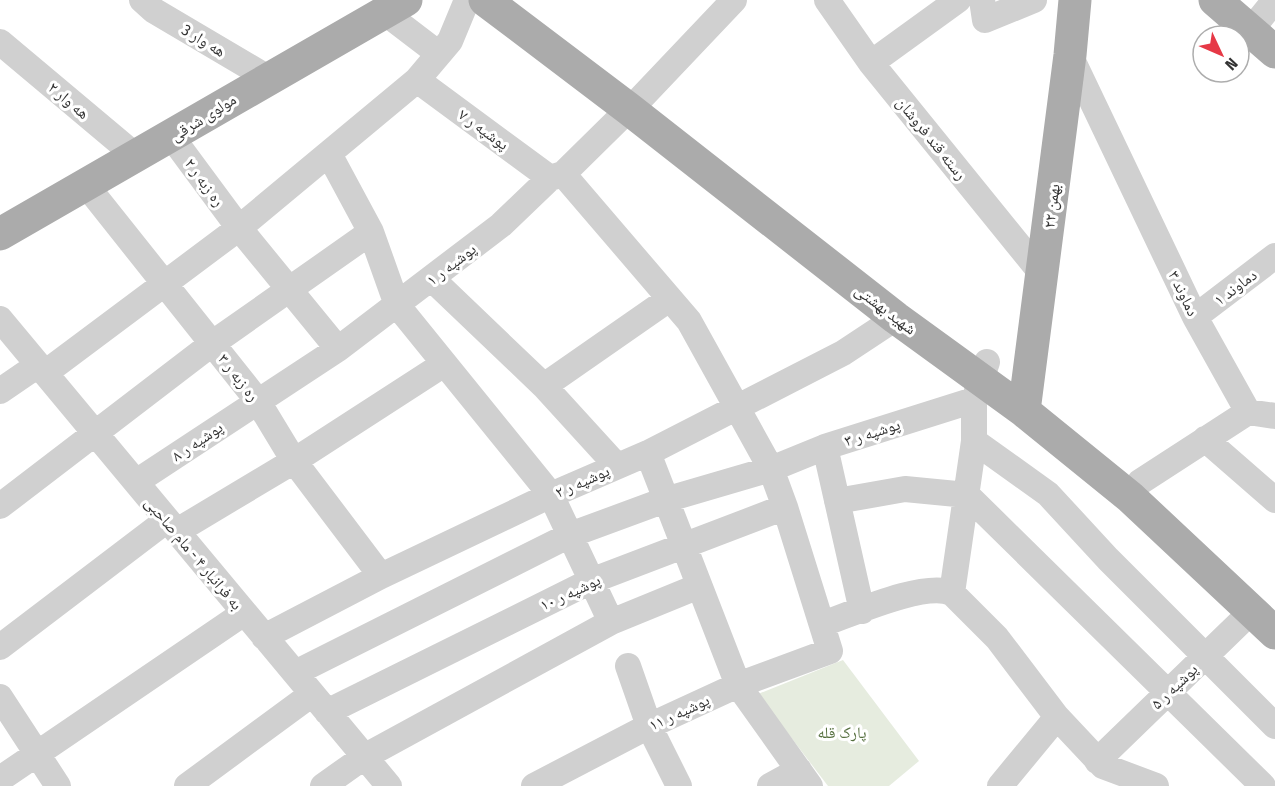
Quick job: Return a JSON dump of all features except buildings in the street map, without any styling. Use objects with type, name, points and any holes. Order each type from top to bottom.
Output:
[{"type":"main road","name":"شهید بهشتی","points":[[485,0],[635,104],[820,241],[981,380]]},
{"type":"main road","name":"شهید بهشتی","points":[[512,0],[896,318],[981,380],[1025,400],[1140,482],[1263,609],[1275,633]]},
{"type":"main road","name":"۲۲ بهمن","points":[[1025,400],[1070,55],[1075,0]]},
{"type":"main road","points":[[1215,0],[1242,24]]},
{"type":"main road","name":"مولوی شرقی","points":[[0,233],[137,157],[268,78],[395,6]]},
{"type":"main road","points":[[1251,32],[1275,52]]},
{"type":"main road","name":"شهید بهشتی","points":[[1025,400],[1130,496],[1263,609]]},
{"type":"street","name":"هه وار 3","points":[[142,0],[153,10],[268,78]]},
{"type":"street","points":[[0,391],[41,369],[164,286],[329,154],[417,80],[450,41],[467,0]]},
{"type":"street","name":"۱ پوشپه ر","points":[[257,400],[338,349],[501,225],[635,104],[734,0]]},
{"type":"street","name":"رسته قند فروشان","points":[[826,0],[871,63],[1042,274]]},
{"type":"street","points":[[871,63],[958,0]]},
{"type":"street","points":[[982,0],[985,20],[1034,0]]},
{"type":"street","points":[[1251,30],[1275,0]]},
{"type":"street","points":[[395,6],[439,54]]},
{"type":"street","name":"هه وار ۲","points":[[0,42],[137,157]]},
{"type":"street","name":"دماوند ۳","points":[[1070,55],[1195,317],[1248,412]]},
{"type":"street","name":"پوشپه ر ۷","points":[[417,80],[557,176],[669,299],[689,321],[771,469]]},
{"type":"street","name":"ره زبه ر ۲","points":[[171,136],[239,228],[338,349]]},
{"type":"street","points":[[329,154],[371,232],[397,305],[551,495],[611,622]]},
{"type":"street","name":"ره زبه ر ۳","points":[[86,185],[164,286],[213,343],[257,400],[294,462],[381,576]]},
{"type":"street","points":[[0,506],[213,343],[371,232]]},
{"type":"street","name":"دماوند ۱","points":[[1195,317],[1275,256]]},
{"type":"street","points":[[432,279],[543,386],[617,466]]},
{"type":"street","points":[[543,386],[669,299]]},
{"type":"street","name":"پوشپه ر ۲","points":[[264,637],[381,576],[551,495],[648,453],[843,353],[896,318]]},
{"type":"street","name":"به فرانبار ۴ - مام صاحبی","points":[[0,319],[388,786]]},
{"type":"street","points":[[0,647],[172,526],[294,462],[444,364]]},
{"type":"street","points":[[952,593],[981,380]]},
{"type":"street","name":"پوشپه ر ۳","points":[[295,673],[570,535],[665,500],[771,469],[981,380]]},
{"type":"street","name":"پوشپە ر ۸","points":[[136,482],[257,400]]},
{"type":"street","points":[[1140,482],[1248,412],[1275,416]]},
{"type":"street","points":[[1205,440],[1275,500]]},
{"type":"street","points":[[974,441],[1048,494],[1108,559],[1275,726]]},
{"type":"street","points":[[825,447],[862,610]]},
{"type":"street","points":[[648,453],[738,685],[804,778],[770,786]]},
{"type":"street","points":[[771,469],[823,624],[921,591],[945,590],[952,593],[997,638],[1057,717],[1118,781],[1156,786]]},
{"type":"street","points":[[837,501],[905,489],[967,495],[1263,786]]},
{"type":"street","name":"پوشپه ر ۱۰","points":[[188,786],[320,703],[591,580],[785,507]]},
{"type":"street","points":[[323,786],[364,756],[611,622],[699,586]]},
{"type":"street","name":"پوشپه ر ۵","points":[[1097,761],[1206,655],[1263,609]]},
{"type":"street","points":[[0,779],[244,613]]},
{"type":"street","name":"پوشپه ر ۱۱","points":[[534,786],[649,726],[738,685],[830,651],[823,624]]},
{"type":"street","points":[[628,666],[649,726],[680,786]]},
{"type":"street","points":[[0,697],[58,786]]},
{"type":"street","points":[[1000,786],[1057,717]]},
{"type":"green space","name":"پارک قله","points":[[843,660],[919,761],[889,786],[828,786],[758,694]]}]
